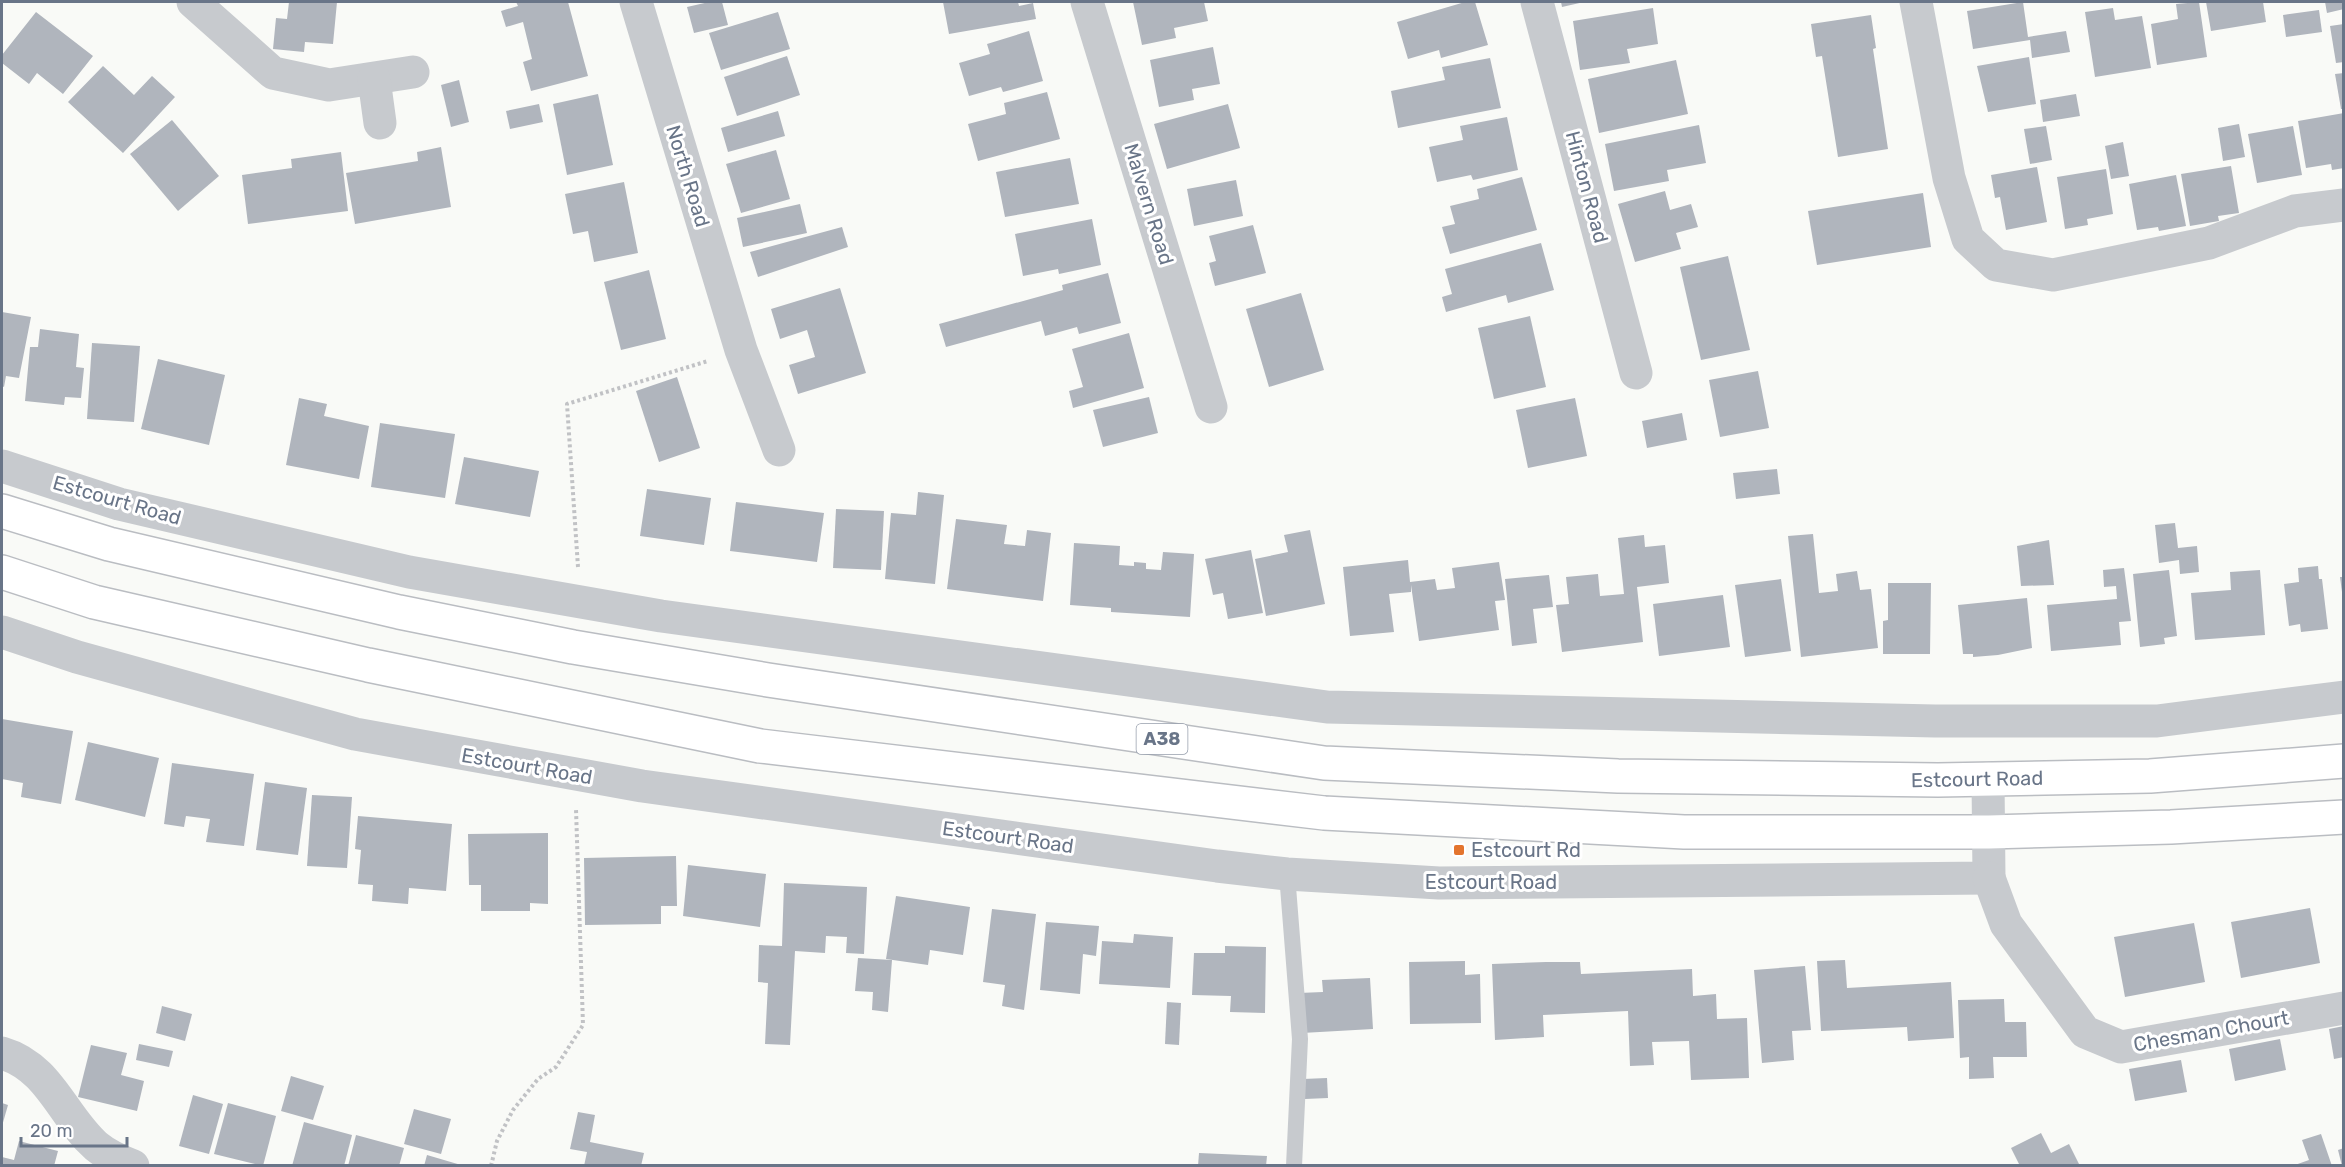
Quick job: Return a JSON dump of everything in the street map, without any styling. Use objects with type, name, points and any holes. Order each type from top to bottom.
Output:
[{"type":"main road","name":"Estcourt Road","points":[[2,511],[110,544],[399,612],[573,647],[768,680],[1324,763],[1618,776],[1988,779],[2150,776],[2343,761]]},
{"type":"main road","points":[[2,572],[94,602],[357,663],[760,746],[1324,813],[1683,832],[1989,832],[2171,827],[2343,817]]},
{"type":"street","points":[[193,2],[273,73],[328,85],[413,72]]},
{"type":"street","name":"North Road","points":[[636,2],[741,350],[779,450]]},
{"type":"street","name":"Malvern Road","points":[[1087,2],[1211,407]]},
{"type":"street","name":"Hinton Road","points":[[1537,2],[1636,373]]},
{"type":"street","points":[[1916,2],[1949,178],[1968,239],[1996,265],[2053,275],[2209,243],[2295,211],[2343,205]]},
{"type":"street","points":[[374,78],[380,123]]},
{"type":"street","name":"Estcourt Road","points":[[2,465],[119,504],[409,572],[661,616],[1327,707],[1923,720],[2145,721],[2343,698]]},
{"type":"street","points":[[399,612],[409,572]]},
{"type":"street","name":"Estcourt Road","points":[[2,632],[77,657],[355,734],[574,775],[1287,874],[1439,883],[1989,878]]},
{"type":"street","points":[[1988,779],[1989,878]]},
{"type":"street","name":"Chesman Chourt","points":[[1989,878],[2006,924],[2085,1032],[2121,1047],[2343,1008]]},
{"type":"street","points":[[2,1053],[36,1070],[95,1145],[117,1160],[133,1166]]},
{"type":"lane","points":[[1287,874],[1300,1039],[1294,1166]]},
{"type":"path","points":[[580,601],[567,404],[741,350]]},
{"type":"path","points":[[491,1166],[497,1141],[513,1110],[538,1079],[556,1067],[583,1025],[574,775]]},
{"type":"building","points":[[289,2],[337,2],[333,44],[305,42],[304,52],[273,49],[276,18],[287,19]]},
{"type":"building","points":[[516,2],[568,2],[588,76],[531,91],[523,62],[532,59],[523,22],[506,27],[501,11],[518,6]]},
{"type":"building","points":[[709,2],[722,2],[728,25],[694,33],[687,7]]},
{"type":"building","points":[[943,2],[1018,2],[1019,6],[1033,3],[1036,19],[949,34]]},
{"type":"building","points":[[1133,2],[1204,2],[1208,21],[1174,28],[1176,38],[1142,45]]},
{"type":"building","points":[[1465,2],[1475,2],[1488,45],[1441,58],[1439,50],[1408,59],[1397,22]]},
{"type":"building","points":[[1561,2],[1584,2],[1562,7]]},
{"type":"building","points":[[2023,2],[2028,37],[2066,31],[2070,52],[2032,58],[2030,40],[1973,49],[1967,11]]},
{"type":"building","points":[[2199,2],[2207,57],[2157,65],[2151,24],[2178,19],[2176,4]]},
{"type":"building","points":[[2206,2],[2263,2],[2266,22],[2211,31]]},
{"type":"building","points":[[2325,2],[2344,2],[2344,9],[2327,13]]},
{"type":"building","points":[[1653,8],[1658,44],[1627,49],[1630,63],[1580,70],[1573,21]]},
{"type":"building","points":[[2113,8],[2115,20],[2142,16],[2151,68],[2095,77],[2085,12]]},
{"type":"building","points":[[2319,10],[2322,32],[2286,37],[2283,15]]},
{"type":"building","points":[[36,12],[93,56],[63,94],[37,73],[29,84],[2,63],[2,55]]},
{"type":"building","points":[[778,12],[790,49],[721,70],[709,33]]},
{"type":"building","points":[[1871,15],[1876,48],[1873,49],[1888,149],[1838,157],[1822,56],[1816,57],[1811,24]]},
{"type":"building","points":[[2344,24],[2344,62],[2336,63],[2330,26]]},
{"type":"building","points":[[1029,31],[1043,81],[1003,92],[1001,87],[969,96],[959,63],[990,54],[987,44]]},
{"type":"building","points":[[1213,47],[1220,84],[1192,89],[1194,100],[1159,107],[1150,60]]},
{"type":"building","points":[[787,56],[800,95],[737,116],[724,77]]},
{"type":"building","points":[[2029,57],[2036,104],[1988,112],[1977,66]]},
{"type":"building","points":[[1490,58],[1501,108],[1398,128],[1391,91],[1445,80],[1442,67]]},
{"type":"building","points":[[1676,60],[1688,114],[1599,133],[1588,79]]},
{"type":"building","points":[[103,66],[134,95],[152,76],[175,97],[123,153],[68,102]]},
{"type":"building","points":[[2344,73],[2344,109],[2341,109],[2335,74]]},
{"type":"building","points":[[459,80],[469,122],[451,127],[441,85]]},
{"type":"building","points":[[1047,92],[1060,139],[978,161],[968,124],[1006,114],[1004,103]]},
{"type":"building","points":[[598,94],[613,165],[567,175],[553,104]]},
{"type":"building","points":[[2076,94],[2080,116],[2043,122],[2040,100]]},
{"type":"building","points":[[539,104],[543,122],[510,129],[506,111]]},
{"type":"building","points":[[1228,104],[1240,148],[1167,169],[1154,124]]},
{"type":"building","points":[[778,111],[785,136],[728,152],[721,128]]},
{"type":"building","points":[[2344,113],[2344,168],[2332,170],[2331,164],[2306,168],[2298,121]]},
{"type":"building","points":[[1507,117],[1518,170],[1473,180],[1471,175],[1437,182],[1429,147],[1463,140],[1460,126]]},
{"type":"building","points":[[172,120],[219,176],[178,211],[130,154]]},
{"type":"building","points":[[2239,124],[2245,157],[2223,161],[2218,128]]},
{"type":"building","points":[[1699,125],[1706,163],[1667,170],[1669,181],[1614,191],[1605,144]]},
{"type":"building","points":[[2046,126],[2052,160],[2030,164],[2024,129]]},
{"type":"building","points":[[2293,126],[2302,175],[2257,183],[2248,134]]},
{"type":"building","points":[[2123,142],[2129,176],[2111,179],[2105,146]]},
{"type":"building","points":[[441,147],[451,207],[355,224],[346,173],[418,161],[417,152]]},
{"type":"building","points":[[776,150],[790,199],[741,213],[726,164]]},
{"type":"building","points":[[341,152],[348,211],[248,224],[242,175],[292,168],[291,159]]},
{"type":"building","points":[[1070,158],[1079,204],[1005,217],[996,172]]},
{"type":"building","points":[[2231,166],[2239,213],[2218,216],[2219,221],[2190,226],[2181,174]]},
{"type":"building","points":[[2037,167],[2047,222],[2006,230],[2000,197],[1995,198],[1991,175]]},
{"type":"building","points":[[2106,169],[2113,214],[2087,219],[2088,225],[2065,229],[2057,177]]},
{"type":"building","points":[[2176,175],[2186,226],[2159,231],[2158,227],[2137,230],[2129,184]]},
{"type":"building","points":[[1522,177],[1537,230],[1450,254],[1442,227],[1455,224],[1450,206],[1479,199],[1477,189]]},
{"type":"building","points":[[1236,180],[1243,216],[1194,226],[1187,189]]},
{"type":"building","points":[[624,182],[638,253],[594,262],[588,231],[573,234],[565,194]]},
{"type":"building","points":[[1665,191],[1670,210],[1691,204],[1698,227],[1676,233],[1681,249],[1635,262],[1618,204]]},
{"type":"building","points":[[1923,193],[1931,247],[1817,265],[1808,211]]},
{"type":"building","points":[[800,204],[807,233],[743,247],[737,218]]},
{"type":"building","points":[[1092,219],[1101,265],[1059,274],[1058,269],[1023,276],[1015,234]]},
{"type":"building","points":[[1253,225],[1266,273],[1215,286],[1209,263],[1216,261],[1209,236]]},
{"type":"building","points":[[842,227],[848,247],[758,277],[750,252]]},
{"type":"building","points":[[1541,243],[1554,290],[1508,303],[1506,295],[1446,312],[1442,297],[1452,294],[1445,269]]},
{"type":"building","points":[[1728,256],[1750,350],[1701,360],[1680,267]]},
{"type":"building","points":[[649,270],[666,339],[621,350],[604,282]]},
{"type":"building","points":[[1108,273],[1121,323],[1079,334],[1077,327],[1045,336],[1041,321],[946,347],[939,324],[1063,290],[1062,285]]},
{"type":"building","points":[[840,288],[866,373],[798,394],[789,365],[815,357],[807,330],[780,339],[771,309]]},
{"type":"building","points":[[1301,293],[1324,370],[1269,387],[1246,309]]},
{"type":"building","points":[[2,312],[31,317],[19,378],[6,376],[4,387],[2,386]]},
{"type":"building","points":[[1530,316],[1546,387],[1494,399],[1478,328]]},
{"type":"building","points":[[40,329],[79,334],[76,367],[84,368],[81,398],[65,397],[64,405],[25,401],[30,347],[38,347]]},
{"type":"building","points":[[1129,333],[1144,388],[1073,408],[1069,391],[1083,387],[1072,349]]},
{"type":"building","points":[[92,343],[140,346],[134,422],[87,419]]},
{"type":"building","points":[[158,359],[225,375],[209,445],[141,429]]},
{"type":"building","points":[[1758,371],[1769,428],[1720,437],[1709,380]]},
{"type":"building","points":[[677,377],[700,448],[659,462],[636,391]]},
{"type":"building","points":[[1149,397],[1158,433],[1103,447],[1093,410]]},
{"type":"building","points":[[299,398],[327,404],[324,416],[369,426],[359,479],[286,465]]},
{"type":"building","points":[[1575,398],[1587,456],[1528,468],[1516,410]]},
{"type":"building","points":[[1682,413],[1687,440],[1647,448],[1642,421]]},
{"type":"building","points":[[380,423],[455,434],[445,498],[371,487]]},
{"type":"building","points":[[464,457],[539,471],[530,517],[455,504]]},
{"type":"building","points":[[1777,469],[1780,494],[1736,499],[1733,473]]},
{"type":"building","points":[[647,489],[711,498],[704,545],[640,536]]},
{"type":"building","points":[[918,492],[944,495],[935,584],[885,579],[891,513],[916,515]]},
{"type":"building","points":[[736,502],[824,513],[817,562],[730,551]]},
{"type":"building","points":[[836,509],[884,511],[881,570],[833,568]]},
{"type":"building","points":[[956,519],[1007,525],[1004,544],[1025,546],[1027,530],[1051,533],[1043,601],[947,589]]},
{"type":"building","points":[[2175,523],[2178,548],[2197,546],[2199,572],[2180,574],[2179,560],[2159,563],[2155,525]]},
{"type":"building","points":[[1310,530],[1325,604],[1266,616],[1255,559],[1288,552],[1284,535]]},
{"type":"building","points":[[1813,534],[1819,593],[1838,591],[1836,574],[1857,571],[1860,590],[1871,589],[1878,648],[1801,657],[1788,536]]},
{"type":"building","points":[[1644,535],[1645,547],[1665,545],[1669,583],[1637,587],[1643,642],[1562,652],[1556,605],[1569,604],[1566,577],[1598,574],[1600,596],[1624,594],[1618,538]]},
{"type":"building","points":[[2049,540],[2054,585],[2021,586],[2017,546]]},
{"type":"building","points":[[1074,543],[1120,546],[1119,565],[1134,566],[1134,562],[1146,563],[1146,569],[1161,570],[1163,552],[1194,554],[1190,617],[1111,612],[1111,608],[1070,605]]},
{"type":"building","points":[[1251,550],[1263,613],[1228,619],[1223,593],[1213,595],[1205,559]]},
{"type":"building","points":[[1408,560],[1410,582],[1435,579],[1437,590],[1455,588],[1452,568],[1499,562],[1505,600],[1495,601],[1499,630],[1419,641],[1411,585],[1411,592],[1389,594],[1394,632],[1350,636],[1343,567]]},
{"type":"building","points":[[2318,566],[2319,579],[2322,579],[2328,629],[2301,632],[2300,624],[2289,626],[2284,584],[2299,582],[2298,568]]},
{"type":"building","points":[[2124,568],[2131,621],[2119,622],[2121,645],[2051,651],[2047,605],[2117,599],[2116,586],[2104,587],[2103,570]]},
{"type":"building","points":[[2169,570],[2177,636],[2164,638],[2165,644],[2140,647],[2133,574]]},
{"type":"building","points":[[2260,570],[2265,635],[2195,640],[2191,593],[2231,590],[2230,572]]},
{"type":"building","points":[[1549,575],[1553,607],[1533,609],[1537,643],[1512,646],[1505,579]]},
{"type":"building","points":[[2340,577],[2344,577],[2344,592],[2342,592]]},
{"type":"building","points":[[1781,579],[1791,651],[1745,657],[1735,585]]},
{"type":"building","points":[[1888,583],[1931,583],[1930,654],[1883,654],[1883,621],[1888,620]]},
{"type":"building","points":[[1723,595],[1730,647],[1659,656],[1653,604]]},
{"type":"building","points":[[2027,598],[2032,648],[1998,655],[1973,657],[1973,654],[1963,654],[1958,605]]},
{"type":"building","points":[[2,719],[73,731],[61,804],[21,797],[23,783],[2,779]]},
{"type":"building","points":[[88,742],[159,758],[145,817],[75,800]]},
{"type":"building","points":[[172,763],[254,774],[244,846],[206,842],[210,819],[186,816],[184,827],[164,824]]},
{"type":"building","points":[[265,782],[307,788],[298,855],[256,850]]},
{"type":"building","points":[[312,795],[352,797],[347,868],[307,866]]},
{"type":"building","points":[[358,816],[452,824],[446,891],[409,888],[408,904],[372,901],[373,885],[358,884],[361,850],[355,849]]},
{"type":"building","points":[[548,833],[548,904],[530,903],[530,911],[481,911],[481,885],[469,885],[468,834]]},
{"type":"building","points":[[676,856],[677,906],[661,906],[661,924],[585,925],[584,858]]},
{"type":"building","points":[[688,865],[766,874],[760,927],[683,916]]},
{"type":"building","points":[[784,883],[867,887],[864,954],[846,953],[847,937],[826,936],[825,953],[795,951],[790,1045],[765,1044],[768,983],[758,982],[759,945],[782,946]]},
{"type":"building","points":[[896,896],[970,907],[963,955],[930,950],[928,965],[886,959]]},
{"type":"building","points":[[2310,908],[2320,963],[2241,978],[2231,922]]},
{"type":"building","points":[[992,909],[1036,914],[1024,1010],[1002,1006],[1005,985],[983,982]]},
{"type":"building","points":[[1046,922],[1099,926],[1096,956],[1083,954],[1080,994],[1040,990]]},
{"type":"building","points":[[2194,923],[2205,982],[2125,997],[2114,937]]},
{"type":"building","points":[[1134,934],[1173,937],[1170,988],[1099,984],[1102,941],[1133,943]]},
{"type":"building","points":[[1225,946],[1266,947],[1265,1013],[1230,1012],[1231,996],[1192,995],[1194,953],[1225,953]]},
{"type":"building","points":[[858,958],[892,960],[888,1012],[872,1010],[873,992],[855,991]]},
{"type":"building","points":[[1845,960],[1847,988],[1951,982],[1954,1038],[1908,1041],[1907,1027],[1821,1031],[1817,961]]},
{"type":"building","points":[[1465,961],[1465,975],[1480,974],[1481,1023],[1410,1024],[1409,962]]},
{"type":"building","points":[[1580,962],[1581,974],[1692,969],[1693,996],[1716,994],[1717,1019],[1747,1018],[1749,1078],[1691,1080],[1689,1041],[1652,1042],[1654,1065],[1630,1066],[1628,1011],[1543,1015],[1544,1037],[1495,1040],[1492,964]]},
{"type":"building","points":[[1805,966],[1811,1030],[1792,1031],[1794,1060],[1762,1063],[1754,970]]},
{"type":"building","points":[[1370,978],[1373,1029],[1302,1033],[1299,993],[1323,992],[1322,980]]},
{"type":"building","points":[[2004,999],[2005,1022],[2026,1022],[2027,1057],[1993,1057],[1994,1078],[1969,1079],[1969,1057],[1960,1058],[1958,1000]]},
{"type":"building","points":[[1167,1002],[1181,1003],[1179,1045],[1165,1044]]},
{"type":"building","points":[[162,1006],[192,1014],[185,1041],[156,1033]]},
{"type":"building","points":[[2344,1026],[2344,1057],[2334,1059],[2329,1029]]},
{"type":"building","points":[[2280,1039],[2286,1070],[2235,1081],[2229,1049]]},
{"type":"building","points":[[139,1044],[173,1051],[169,1067],[136,1060]]},
{"type":"building","points":[[91,1045],[127,1053],[121,1075],[144,1081],[137,1111],[78,1097]]},
{"type":"building","points":[[2181,1060],[2187,1092],[2135,1101],[2129,1069]]},
{"type":"building","points":[[291,1076],[324,1086],[313,1120],[281,1111]]},
{"type":"building","points":[[1327,1078],[1328,1098],[1305,1099],[1303,1079]]},
{"type":"building","points":[[193,1095],[223,1104],[209,1154],[179,1146]]},
{"type":"building","points":[[2,1103],[8,1105],[2,1126]]},
{"type":"building","points":[[228,1103],[276,1116],[263,1166],[214,1154]]},
{"type":"building","points":[[414,1109],[451,1119],[441,1154],[404,1144]]},
{"type":"building","points":[[578,1112],[595,1115],[590,1142],[644,1153],[641,1166],[584,1166],[587,1152],[570,1149]]},
{"type":"building","points":[[304,1122],[352,1135],[344,1166],[292,1166]]},
{"type":"building","points":[[2041,1133],[2051,1153],[2069,1144],[2080,1166],[2020,1166],[2011,1148]]},
{"type":"building","points":[[2321,1134],[2332,1166],[2292,1166],[2309,1160],[2302,1140]]},
{"type":"building","points":[[356,1135],[404,1148],[399,1166],[348,1166]]},
{"type":"building","points":[[19,1141],[58,1151],[54,1166],[2,1166],[2,1157],[14,1160]]},
{"type":"building","points":[[2344,1148],[2344,1166],[2342,1166],[2338,1150]]},
{"type":"building","points":[[1199,1153],[1267,1156],[1266,1166],[1198,1166]]},
{"type":"building","points":[[427,1155],[461,1165],[461,1166],[424,1166]]},
{"type":"place","name":"Estcourt Rd","points":[[1459,850]]}]
